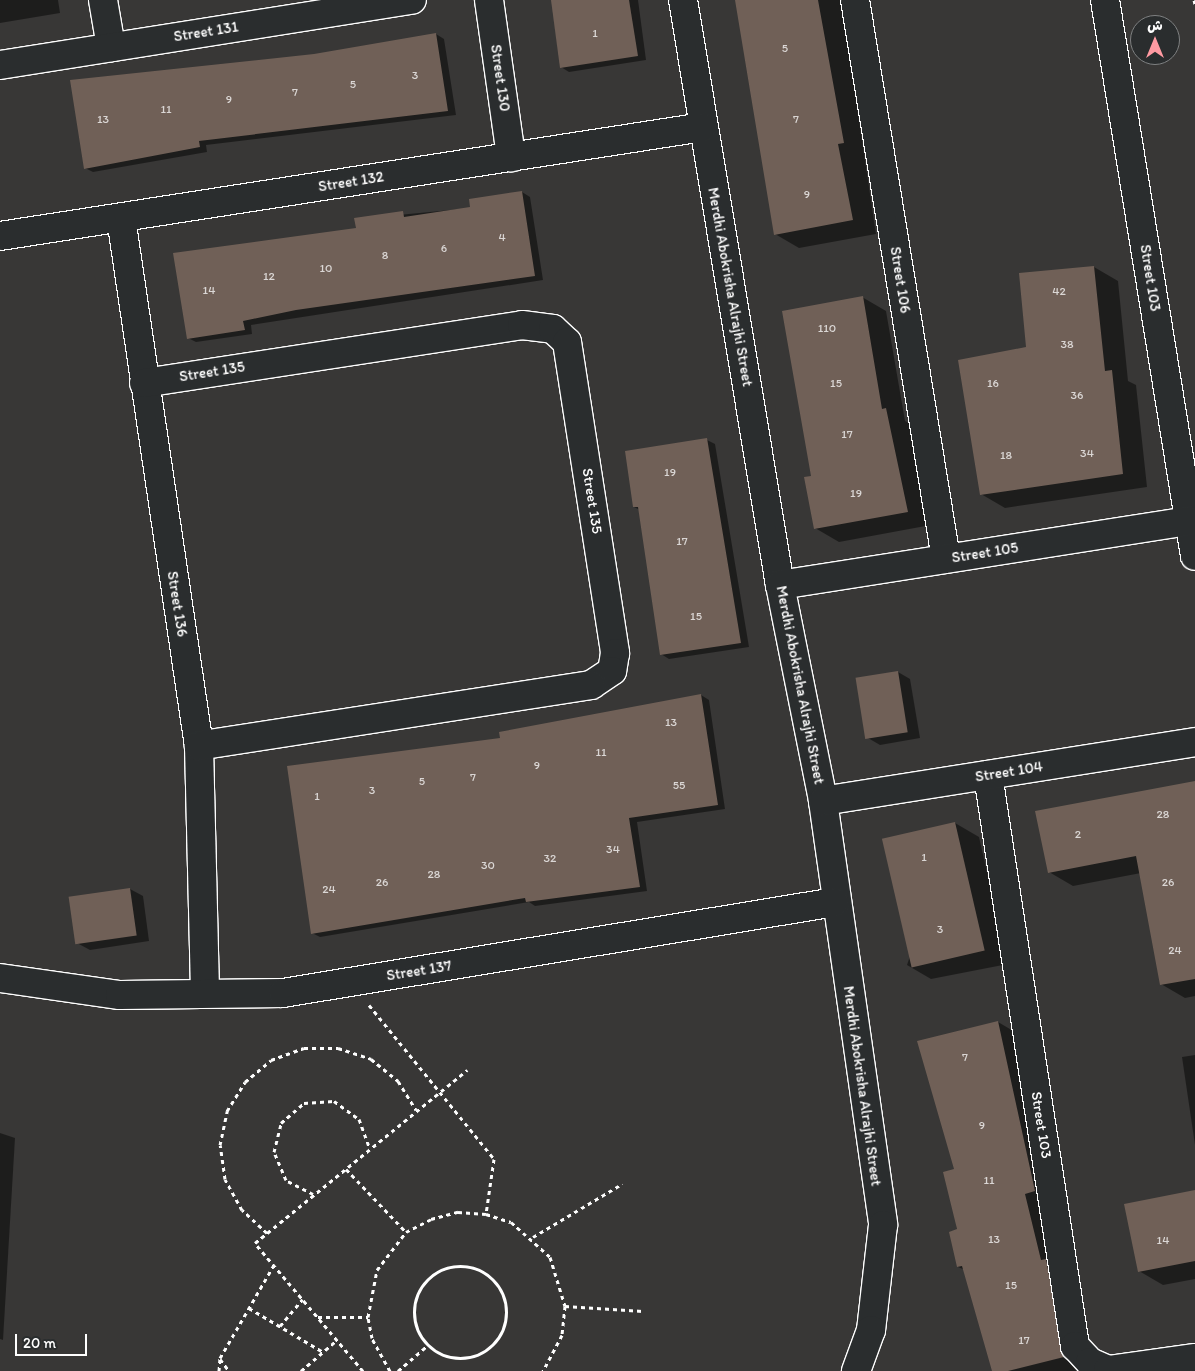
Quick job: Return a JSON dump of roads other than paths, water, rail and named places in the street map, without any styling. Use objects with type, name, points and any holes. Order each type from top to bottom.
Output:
[{"type":"street","points":[[103,0],[111,47]]},
{"type":"street","name":"Street 131","points":[[0,65],[412,0]]},
{"type":"street","name":"Street 130","points":[[489,0],[510,157]]},
{"type":"street","name":"Merdhi Abokrisha Alrajhi Street","points":[[684,0],[703,127],[780,585],[823,801],[835,902],[883,1225],[871,1330],[856,1371]]},
{"type":"street","name":"Street 106","points":[[855,0],[946,559]]},
{"type":"street","name":"Street 103","points":[[1105,0],[1195,556]]},
{"type":"street","name":"Street 132","points":[[0,236],[703,127]]},
{"type":"street","name":"Street 136","points":[[121,218],[199,746],[205,993]]},
{"type":"street","name":"Street 135","points":[[144,383],[522,325],[552,328],[567,342],[615,653],[612,670],[591,685],[199,746]]},
{"type":"street","name":"Street 105","points":[[780,585],[1189,521]]},
{"type":"street","name":"Street 104","points":[[823,801],[1195,742]]},
{"type":"street","name":"Street 103","points":[[988,775],[1074,1346],[1090,1362],[1108,1370],[1195,1358]]},
{"type":"street","name":"Street 137","points":[[0,978],[101,994],[283,993],[835,902]]}]
